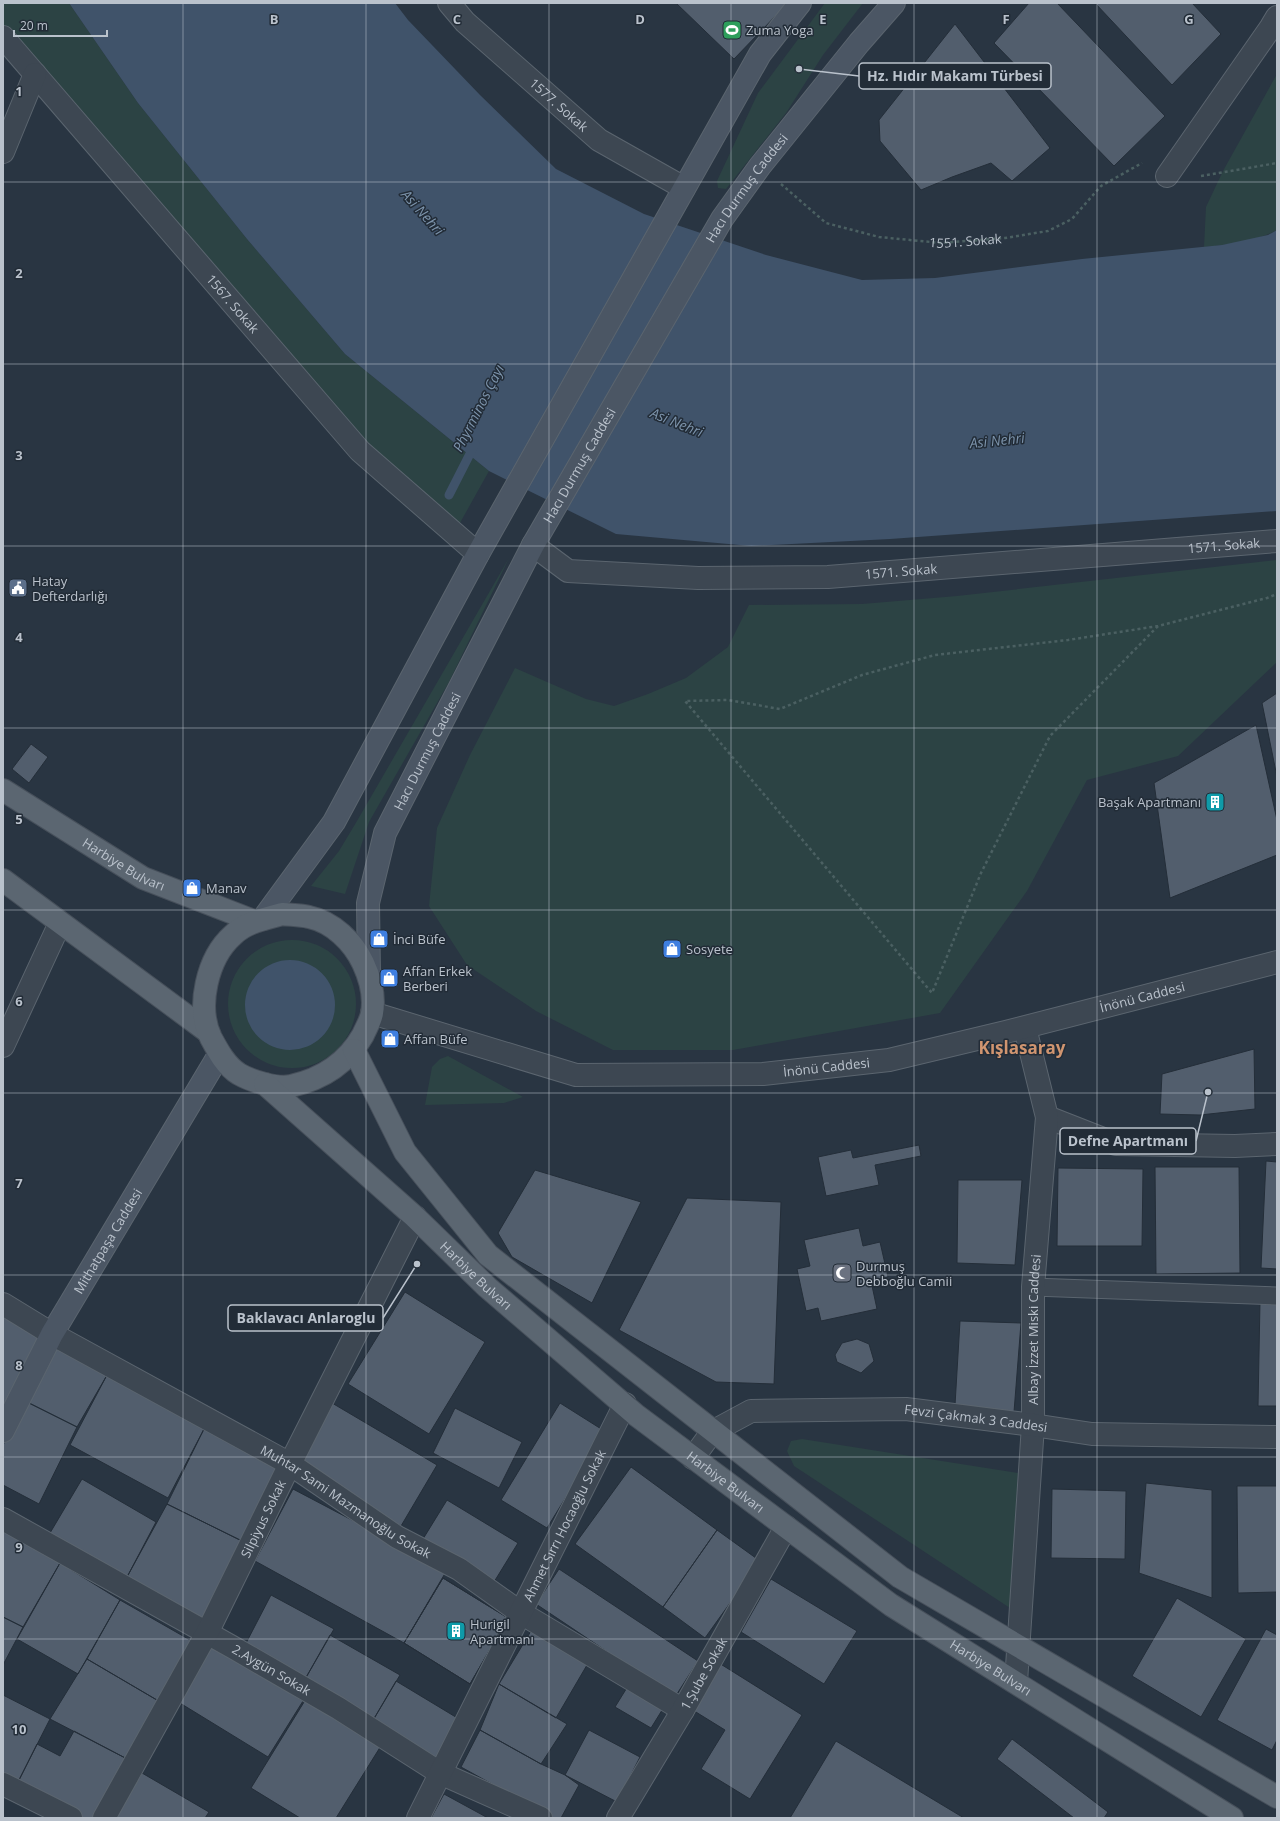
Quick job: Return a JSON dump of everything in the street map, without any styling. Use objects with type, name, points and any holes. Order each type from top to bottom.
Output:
[{"type":"main road","points":[[259,920],[334,822],[478,554],[760,54],[800,3]]},
{"type":"main road","name":"Hacı Durmuş Caddesi","points":[[368,975],[368,903],[385,833],[533,545],[722,219],[760,166],[858,43],[894,3]]},
{"type":"main road","name":"Harbiye Bulvarı","points":[[3,790],[143,878],[259,920]]},
{"type":"main road","name":"Harbiye Bulvarı","points":[[3,880],[60,924],[207,1031]]},
{"type":"main road","name":"Harbiye Bulvarı","points":[[282,914],[310,917],[336,929],[356,949],[368,975],[373,998],[372,1013],[366,1028],[354,1050],[336,1067],[314,1078],[290,1086],[265,1084],[238,1074],[219,1054],[207,1031],[204,1004],[207,978],[217,954],[233,935],[259,920],[282,914]]},
{"type":"main road","name":"Harbiye Bulvarı","points":[[354,1050],[405,1152],[488,1255],[712,1432],[900,1577],[1277,1797]]},
{"type":"main road","name":"Mithatpaşa Caddesi","points":[[3,1431],[52,1334],[219,1054]]},
{"type":"main road","name":"Harbiye Bulvarı","points":[[265,1084],[415,1217],[487,1287],[636,1415],[891,1605],[1232,1818]]},
{"type":"street","name":"1577. Sokak","points":[[449,3],[465,22],[599,140],[684,188]]},
{"type":"street","points":[[1168,176],[1271,27],[1277,16]]},
{"type":"street","name":"1567. Sokak","points":[[3,37],[360,451],[478,554]]},
{"type":"street","points":[[3,152],[35,74]]},
{"type":"street","name":"1571. Sokak","points":[[533,545],[568,571],[706,578],[828,577],[1277,541]]},
{"type":"street","points":[[3,1046],[60,924]]},
{"type":"street","name":"İnönü Caddesi","points":[[372,1013],[576,1075],[764,1074],[889,1060],[1025,1028],[1277,962]]},
{"type":"street","name":"Albay İzzet Miski Caddesi","points":[[1016,1682],[1033,1425],[1033,1286],[1047,1117],[1025,1028]]},
{"type":"street","points":[[1047,1117],[1116,1144],[1235,1146],[1277,1144]]},
{"type":"street","name":"Silpiyus Sokak","points":[[104,1818],[207,1633],[290,1464],[415,1217]]},
{"type":"street","name":"Muhtar Sami Mazmanoğlu Sokak","points":[[3,1304],[52,1334],[290,1464],[398,1537],[459,1569],[520,1613],[682,1710]]},
{"type":"street","name":"Ahmet Sırrı Hocaoğlu Sokak","points":[[418,1818],[625,1404]]},
{"type":"street","name":"Fevzi Çakmak 3 Caddesi","points":[[693,1458],[712,1432],[750,1411],[906,1409],[1092,1434],[1277,1437]]},
{"type":"street","name":"2.Aygün Sokak","points":[[3,1519],[338,1708],[440,1773],[541,1818]]},
{"type":"street","name":"1.Şube Sokak","points":[[618,1818],[682,1710],[786,1527]]},
{"type":"street","points":[[3,1784],[71,1818]]},
{"type":"lane","points":[[1033,1286],[1277,1296]]},
{"type":"path","name":"1551. Sokak","points":[[760,166],[826,223],[879,237],[941,243],[1005,238],[1048,231],[1072,219],[1101,186],[1142,163],[1175,180],[1277,163]]},
{"type":"path","points":[[1158,626],[1050,736],[982,873],[932,993],[685,701],[728,700],[780,709],[862,675],[935,655],[1068,640],[1158,626],[1267,598],[1277,594]]},
{"type":"green space","points":[[3,3],[69,3],[138,103],[247,239],[345,354],[489,471],[451,539],[3,35]]},
{"type":"green space","points":[[825,3],[863,3],[823,55],[786,113],[726,189],[718,188],[717,181],[758,93]]},
{"type":"green space","points":[[1277,74],[1277,230],[1251,240],[1204,247],[1206,207],[1223,171]]},
{"type":"green space","points":[[509,558],[449,682],[369,822],[345,894],[311,886],[339,851]]},
{"type":"green space","points":[[1277,560],[1277,662],[1178,756],[1087,780],[1027,891],[940,1013],[733,1050],[613,1050],[536,1011],[467,965],[429,906],[437,828],[470,755],[515,668],[586,699],[614,706],[686,678],[728,647],[749,605],[862,604],[957,596]]},
{"type":"green space","points":[[286,940],[298,940],[311,943],[328,951],[341,963],[353,985],[356,1004],[355,1016],[351,1028],[345,1040],[333,1053],[311,1065],[298,1068],[286,1068],[273,1065],[256,1057],[243,1045],[231,1023],[228,1010],[228,998],[231,985],[239,968],[251,955],[273,943]]},
{"type":"green space","points":[[448,1056],[523,1097],[504,1103],[425,1105],[432,1067],[440,1059]]},
{"type":"green space","points":[[802,1439],[1018,1473],[1010,1608],[794,1466],[787,1451],[791,1441]]},
{"type":"water","name":"Asi Nehri","points":[[69,3],[395,3],[408,20],[480,95],[556,169],[644,214],[766,255],[862,280],[935,278],[1082,259],[1222,245],[1268,235],[1277,230],[1277,511],[890,539],[751,546],[616,534],[489,471],[345,354],[247,239],[138,103]]},
{"type":"water","points":[[290,960],[307,964],[322,973],[331,988],[335,1005],[331,1022],[322,1037],[307,1046],[290,1050],[273,1046],[258,1037],[249,1022],[245,1005],[249,988],[258,973],[273,964]]},
{"type":"building","points":[[676,3],[788,3],[734,59]]},
{"type":"building","points":[[1029,3],[1057,3],[1165,116],[1114,166],[994,43]]},
{"type":"building","points":[[1095,3],[1192,3],[1221,34],[1172,85]]},
{"type":"building","points":[[955,24],[1050,148],[1012,181],[991,163],[921,190],[880,141],[879,120]]},
{"type":"building","points":[[1277,693],[1277,777],[1262,703]]},
{"type":"building","name":"Başak Apartmanı","points":[[1256,725],[1277,820],[1277,855],[1170,898],[1154,783]]},
{"type":"building","points":[[31,744],[48,757],[29,783],[12,769]]},
{"type":"building","points":[[1254,1049],[1255,1109],[1200,1115],[1160,1114],[1162,1074]]},
{"type":"building","points":[[919,1145],[921,1156],[875,1165],[879,1185],[826,1196],[818,1157],[851,1150],[853,1158]]},
{"type":"building","points":[[1266,1161],[1277,1162],[1277,1269],[1261,1268]]},
{"type":"building","points":[[1155,1167],[1239,1167],[1240,1273],[1156,1274]]},
{"type":"building","points":[[1058,1168],[1143,1169],[1142,1246],[1057,1246]]},
{"type":"building","points":[[535,1170],[641,1202],[592,1303],[512,1257],[498,1233]]},
{"type":"building","points":[[958,1180],[1022,1180],[1015,1265],[957,1263]]},
{"type":"building","points":[[687,1198],[781,1202],[774,1384],[716,1382],[619,1330]]},
{"type":"building","name":"Durmuş Debboğlu Camii","points":[[859,1228],[863,1246],[880,1242],[888,1277],[871,1281],[877,1309],[821,1321],[818,1308],[806,1311],[797,1269],[810,1266],[804,1240]]},
{"type":"building","points":[[405,1292],[485,1342],[429,1434],[348,1384]]},
{"type":"building","points":[[1260,1301],[1277,1301],[1277,1406],[1258,1406]]},
{"type":"building","points":[[3,1312],[46,1337],[3,1413]]},
{"type":"building","points":[[960,1321],[1021,1323],[1014,1412],[955,1405]]},
{"type":"building","points":[[857,1339],[869,1344],[874,1361],[861,1373],[837,1362],[835,1355],[842,1343]]},
{"type":"building","points":[[54,1345],[107,1375],[77,1427],[25,1401]]},
{"type":"building","points":[[107,1375],[205,1427],[168,1498],[70,1445]]},
{"type":"building","points":[[25,1401],[77,1427],[39,1504],[3,1485],[3,1445]]},
{"type":"building","points":[[332,1403],[437,1465],[401,1526],[297,1464]]},
{"type":"building","points":[[560,1403],[606,1432],[547,1528],[501,1500]]},
{"type":"building","points":[[455,1408],[522,1442],[499,1488],[433,1453]]},
{"type":"building","points":[[205,1427],[284,1466],[246,1543],[167,1504]]},
{"type":"building","points":[[631,1467],[717,1530],[663,1607],[575,1544]]},
{"type":"building","points":[[82,1479],[156,1522],[127,1577],[50,1533]]},
{"type":"building","points":[[1146,1483],[1212,1490],[1212,1598],[1139,1573]]},
{"type":"building","points":[[1237,1486],[1277,1486],[1277,1592],[1238,1593]]},
{"type":"building","points":[[293,1489],[447,1570],[404,1643],[255,1561]]},
{"type":"building","points":[[1052,1489],[1126,1491],[1125,1559],[1051,1558]]},
{"type":"building","points":[[447,1500],[518,1543],[494,1582],[423,1539]]},
{"type":"building","points":[[167,1504],[246,1543],[208,1622],[127,1577]]},
{"type":"building","points":[[717,1530],[760,1561],[705,1638],[663,1607]]},
{"type":"building","points":[[3,1531],[60,1563],[23,1627],[3,1617]]},
{"type":"building","points":[[60,1563],[120,1600],[78,1674],[17,1639]]},
{"type":"building","points":[[559,1569],[698,1661],[675,1697],[536,1604]]},
{"type":"building","name":"Hurigil Apartmanı","points":[[443,1578],[508,1618],[470,1684],[404,1643]]},
{"type":"building","name":"Hurigil Apartmanı","points":[[443,1578],[508,1618],[470,1684],[404,1643]]},
{"type":"building","points":[[771,1579],[857,1631],[824,1684],[741,1632]]},
{"type":"building","points":[[271,1595],[334,1629],[304,1681],[244,1647]]},
{"type":"building","points":[[1177,1598],[1246,1639],[1201,1717],[1132,1676]]},
{"type":"building","points":[[120,1600],[197,1644],[162,1703],[87,1659]]},
{"type":"building","points":[[3,1617],[23,1627],[3,1665]]},
{"type":"building","points":[[1266,1629],[1277,1635],[1277,1740],[1272,1750],[1217,1720]]},
{"type":"building","points":[[531,1631],[587,1665],[556,1718],[499,1684]]},
{"type":"building","points":[[330,1635],[400,1675],[372,1722],[304,1681]]},
{"type":"building","points":[[208,1642],[303,1701],[268,1757],[175,1700]]},
{"type":"building","points":[[87,1659],[162,1703],[131,1761],[50,1719]]},
{"type":"building","points":[[719,1663],[802,1715],[750,1799],[701,1769],[725,1730],[691,1709]]},
{"type":"building","points":[[396,1681],[459,1719],[435,1760],[372,1722]]},
{"type":"building","points":[[499,1684],[567,1724],[541,1764],[480,1730]]},
{"type":"building","points":[[628,1686],[664,1707],[651,1728],[615,1707]]},
{"type":"building","points":[[309,1694],[384,1741],[336,1818],[300,1818],[251,1788]]},
{"type":"building","points":[[3,1695],[50,1719],[18,1782],[3,1775]]},
{"type":"building","points":[[480,1730],[541,1764],[565,1775],[579,1785],[561,1818],[554,1818],[461,1767]]},
{"type":"building","points":[[589,1730],[640,1757],[617,1802],[565,1775]]},
{"type":"building","points":[[74,1731],[131,1761],[101,1818],[82,1818],[18,1782],[37,1744],[60,1756]]},
{"type":"building","points":[[1012,1739],[1108,1812],[1104,1818],[1074,1818],[997,1759]]},
{"type":"building","points":[[836,1741],[964,1818],[790,1818]]},
{"type":"building","points":[[142,1773],[209,1812],[205,1818],[115,1818]]},
{"type":"building","points":[[444,1794],[488,1818],[431,1818]]},
{"type":"waterway","name":"Phyrminos Çayı","points":[[449,495],[475,444]]},
{"type":"place","name":"Zuma Yoga","points":[[732,30]]},
{"type":"place","name":"Hz. Hıdır Makamı Türbesi","points":[[799,69]]},
{"type":"place","name":"Hatay Defterdarlığı","points":[[18,588]]},
{"type":"place","name":"Başak Apartmanı","points":[[1215,802]]},
{"type":"place","name":"Manav","points":[[192,888]]},
{"type":"place","name":"İnci Büfe","points":[[379,939]]},
{"type":"place","name":"Sosyete","points":[[672,949]]},
{"type":"place","name":"Affan Erkek Berberi","points":[[389,978]]},
{"type":"place","name":"Affan Büfe","points":[[390,1039]]},
{"type":"place","name":"Defne Apartmanı","points":[[1208,1092]]},
{"type":"place","name":"Baklavacı Anlaroglu","points":[[417,1264]]},
{"type":"place","name":"Durmuş Debboğlu Camii","points":[[842,1273]]},
{"type":"place","name":"Hurigil Apartmanı","points":[[456,1631]]},
{"type":"district","name":"Kışlasaray","points":[[1022,1047]]}]
